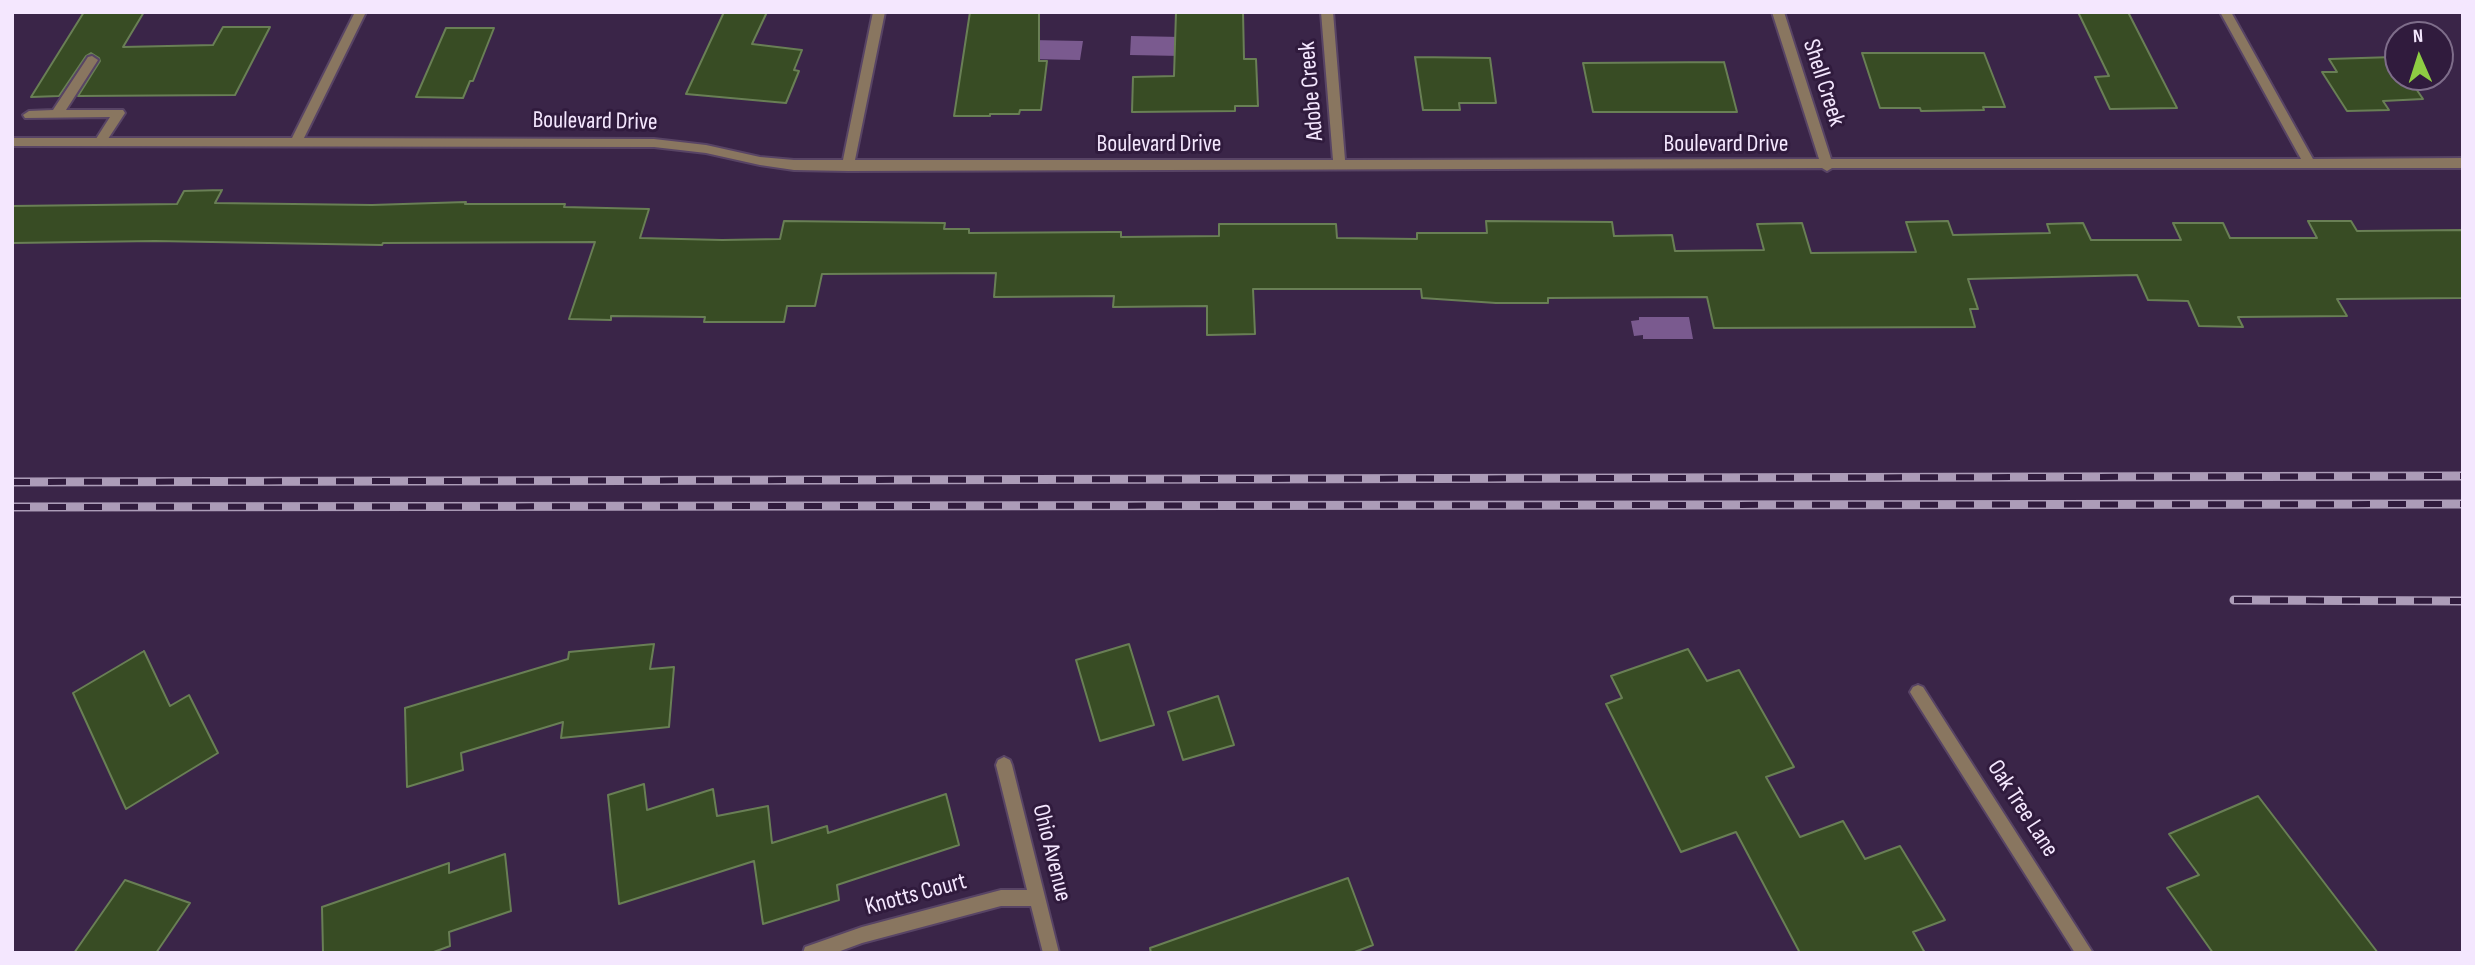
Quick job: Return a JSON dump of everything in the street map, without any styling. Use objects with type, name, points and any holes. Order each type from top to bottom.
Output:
[{"type":"street","points":[[296,142],[361,12]]},
{"type":"street","points":[[848,166],[879,12]]},
{"type":"street","name":"Adobe Creek","points":[[1327,12],[1339,166]]},
{"type":"street","name":"Shell Creek","points":[[1778,12],[1827,166]]},
{"type":"street","points":[[2225,12],[2309,163]]},
{"type":"street","points":[[57,114],[92,60]]},
{"type":"street","points":[[29,115],[118,113],[100,142]]},
{"type":"street","name":"Boulevard Drive","points":[[12,142],[654,144],[706,149],[760,161],[794,165],[848,166],[2463,163]]},
{"type":"street","name":"Oak Tree Lane","points":[[1918,692],[2085,953]]},
{"type":"street","name":"Ohio Avenue","points":[[1004,765],[1051,953]]},
{"type":"street","name":"Knotts Court","points":[[811,953],[862,935],[1001,898],[1036,898]]},
{"type":"shaded area","points":[[1131,36],[1182,37],[1181,56],[1130,55]]},
{"type":"shaded area","points":[[1031,40],[1083,41],[1080,60],[1029,59]]},
{"type":"shaded area","points":[[1639,317],[1689,317],[1693,339],[1643,339],[1643,335],[1634,336],[1631,321],[1639,320]]},
{"type":"building","points":[[84,12],[144,12],[123,47],[213,45],[223,27],[270,27],[235,95],[78,96],[100,61],[91,53],[86,56],[59,96],[31,97]]},
{"type":"building","points":[[724,12],[767,12],[752,44],[802,50],[794,70],[799,71],[786,103],[686,94]]},
{"type":"building","points":[[970,12],[1039,12],[1039,61],[1047,61],[1041,110],[1020,110],[1019,114],[990,116],[954,116]]},
{"type":"building","points":[[1176,12],[1243,12],[1244,59],[1256,59],[1258,106],[1235,106],[1235,111],[1132,112],[1133,77],[1174,76]]},
{"type":"building","points":[[2078,12],[2128,12],[2177,108],[2110,109],[2095,77],[2109,76]]},
{"type":"building","points":[[446,28],[494,28],[473,81],[470,81],[463,98],[416,97]]},
{"type":"building","points":[[1862,53],[1984,53],[2005,107],[1921,111],[1920,108],[1880,108]]},
{"type":"building","points":[[1415,57],[1490,58],[1496,103],[1459,103],[1460,110],[1423,110]]},
{"type":"building","points":[[2384,57],[2384,91],[2418,91],[2423,99],[2383,101],[2389,110],[2347,111],[2322,72],[2337,72],[2329,59]]},
{"type":"building","points":[[1724,62],[1737,112],[1593,112],[1583,63]]},
{"type":"building","points":[[222,190],[215,203],[372,205],[466,202],[465,204],[565,204],[564,207],[649,209],[640,238],[722,240],[780,239],[784,221],[945,223],[944,229],[969,229],[969,233],[1121,232],[1121,237],[1219,236],[1219,224],[1336,224],[1337,238],[1417,239],[1417,233],[1487,233],[1486,221],[1612,222],[1614,236],[1672,235],[1675,251],[1764,250],[1757,224],[1802,223],[1811,253],[1916,252],[1906,222],[1948,221],[1953,235],[2050,233],[2047,224],[2083,223],[2091,240],[2181,240],[2173,223],[2223,223],[2230,238],[2317,238],[2308,221],[2351,221],[2357,231],[2463,230],[2463,298],[2337,299],[2347,316],[2238,317],[2243,327],[2199,326],[2188,301],[2148,300],[2137,275],[1968,279],[1978,309],[1970,309],[1975,327],[1714,328],[1707,297],[1548,298],[1548,303],[1496,303],[1422,298],[1421,289],[1253,289],[1255,334],[1207,335],[1207,306],[1113,307],[1114,296],[994,297],[996,273],[822,274],[815,306],[787,306],[784,322],[704,322],[705,317],[611,316],[611,320],[569,319],[595,242],[382,245],[155,241],[12,243],[12,206],[177,204],[184,191]]},
{"type":"building","points":[[654,644],[650,669],[674,667],[669,727],[561,738],[563,722],[461,753],[463,770],[407,787],[405,708],[568,659],[569,652]]},
{"type":"building","points":[[1129,644],[1154,725],[1100,741],[1076,660]]},
{"type":"building","points":[[1688,649],[1707,681],[1739,670],[1794,767],[1766,777],[1800,837],[1843,821],[1865,859],[1900,846],[1945,920],[1913,932],[1925,953],[1800,953],[1736,832],[1681,852],[1606,704],[1622,698],[1611,676]]},
{"type":"building","points":[[144,651],[170,706],[189,695],[218,753],[126,809],[73,693]]},
{"type":"building","points":[[1218,696],[1234,745],[1183,760],[1168,712]]},
{"type":"building","points":[[644,784],[647,810],[713,789],[717,816],[768,806],[772,843],[827,826],[828,833],[946,794],[959,845],[837,885],[839,900],[763,924],[754,861],[619,904],[608,795]]},
{"type":"building","points":[[2258,796],[2378,953],[2213,953],[2167,888],[2199,875],[2169,834]]},
{"type":"building","points":[[505,854],[511,911],[449,932],[450,946],[431,953],[323,953],[322,907],[449,863],[449,873]]},
{"type":"building","points":[[1348,878],[1373,945],[1352,953],[1151,953],[1150,948]]},
{"type":"building","points":[[125,880],[190,903],[156,953],[74,953]]},
{"type":"railway","points":[[12,482],[2463,476]]},
{"type":"railway","points":[[12,507],[2463,504]]},
{"type":"railway","points":[[2234,600],[2463,601]]}]
